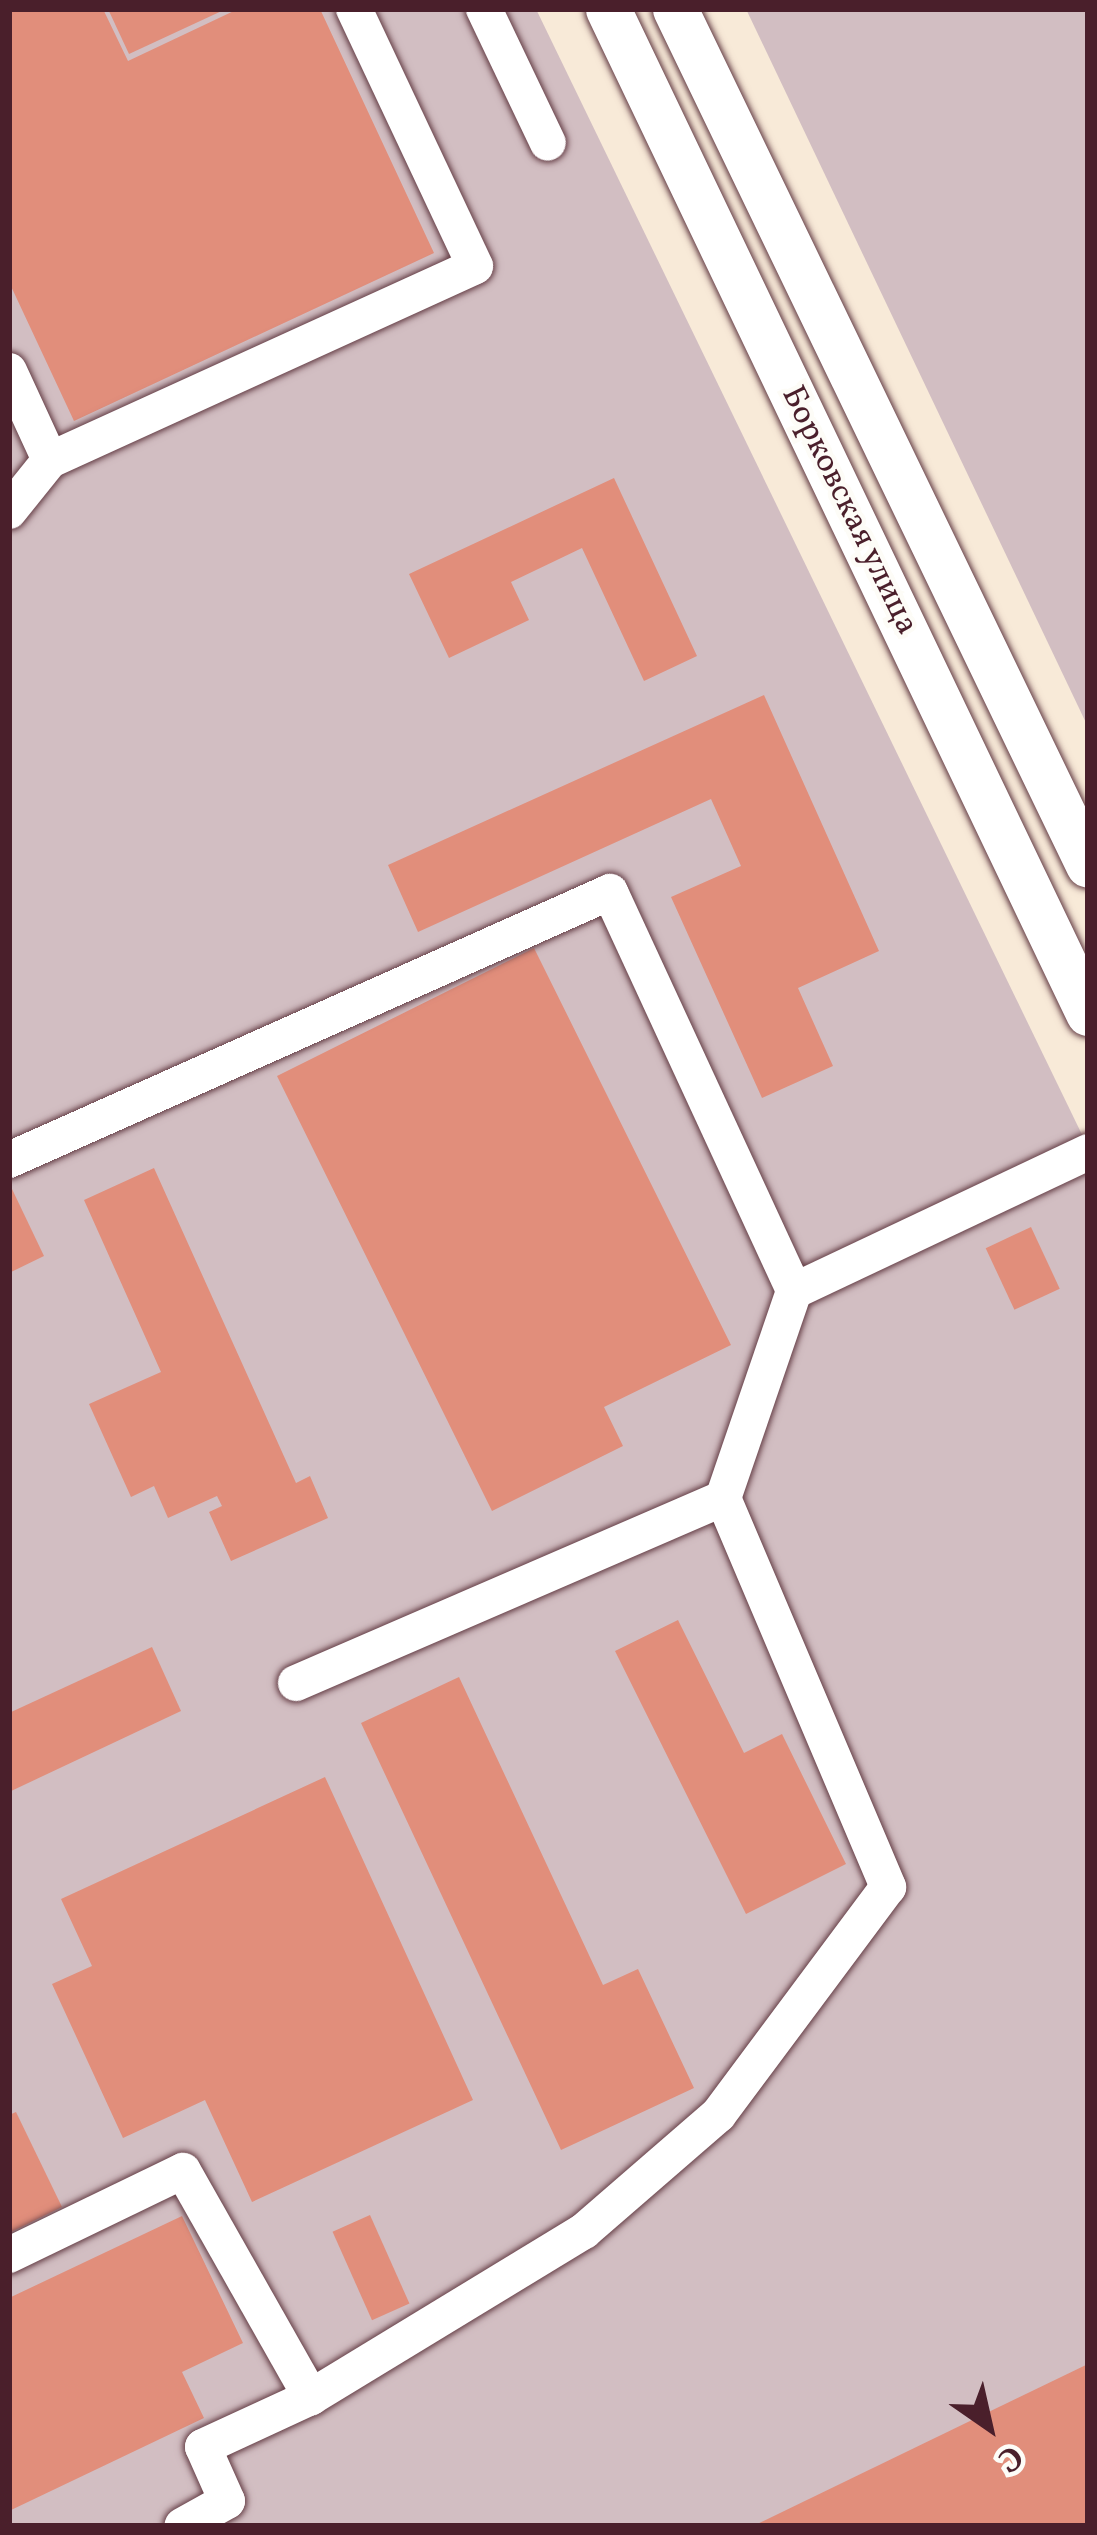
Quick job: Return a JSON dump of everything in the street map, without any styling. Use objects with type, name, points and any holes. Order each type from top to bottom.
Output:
[{"type":"main road","name":"Борковская улица","points":[[608,9],[1088,1013]]},
{"type":"main road","name":"Борковская улица","points":[[675,9],[1088,865]]},
{"type":"lane","points":[[9,511],[50,460],[475,266],[354,9]]},
{"type":"lane","points":[[484,9],[548,143]]},
{"type":"lane","points":[[9,371],[50,460]]},
{"type":"lane","points":[[9,1160],[610,892],[794,1291],[722,1498],[887,1887],[718,2115],[584,2231],[311,2397],[202,2447],[227,2501],[182,2526]]},
{"type":"lane","points":[[794,1291],[1088,1152]]},
{"type":"lane","points":[[296,1683],[722,1498]]},
{"type":"lane","points":[[9,2255],[183,2171],[311,2397]]},
{"type":"shaded area","points":[[9,9],[536,9],[1088,1147],[1088,2526],[9,2526]]},
{"type":"shaded area","points":[[746,9],[1088,9],[1088,727]]},
{"type":"building","points":[[9,9],[103,9],[128,61],[238,9],[320,9],[434,253],[74,421],[9,282]]},
{"type":"building","points":[[108,9],[226,9],[129,54]]},
{"type":"building","points":[[614,478],[697,656],[644,681],[582,548],[511,582],[529,620],[449,658],[409,574]]},
{"type":"building","points":[[764,695],[879,951],[798,988],[833,1066],[762,1098],[671,897],[741,866],[711,799],[418,932],[388,865]]},
{"type":"building","points":[[534,948],[731,1345],[604,1407],[623,1446],[492,1511],[277,1076]]},
{"type":"building","points":[[154,1168],[296,1483],[310,1476],[328,1518],[231,1561],[209,1512],[222,1506],[217,1496],[168,1518],[154,1486],[131,1497],[89,1404],[161,1372],[84,1200]]},
{"type":"building","points":[[9,1190],[44,1256],[9,1273]]},
{"type":"building","points":[[1031,1227],[1060,1289],[1014,1310],[986,1248]]},
{"type":"building","points":[[678,1620],[744,1753],[782,1734],[846,1864],[746,1914],[615,1651]]},
{"type":"building","points":[[152,1647],[181,1711],[9,1792],[9,1713]]},
{"type":"building","points":[[459,1677],[603,1985],[638,1969],[694,2088],[561,2150],[361,1723]]},
{"type":"building","points":[[325,1777],[473,2100],[252,2202],[205,2100],[123,2138],[52,1984],[92,1966],[61,1899]]},
{"type":"building","points":[[16,2112],[62,2207],[9,2233],[9,2115]]},
{"type":"building","points":[[370,2215],[409,2304],[372,2320],[333,2232]]},
{"type":"building","points":[[182,2216],[243,2343],[182,2372],[204,2418],[9,2511],[9,2298]]},
{"type":"building","points":[[1088,2364],[1088,2526],[753,2526]]}]
